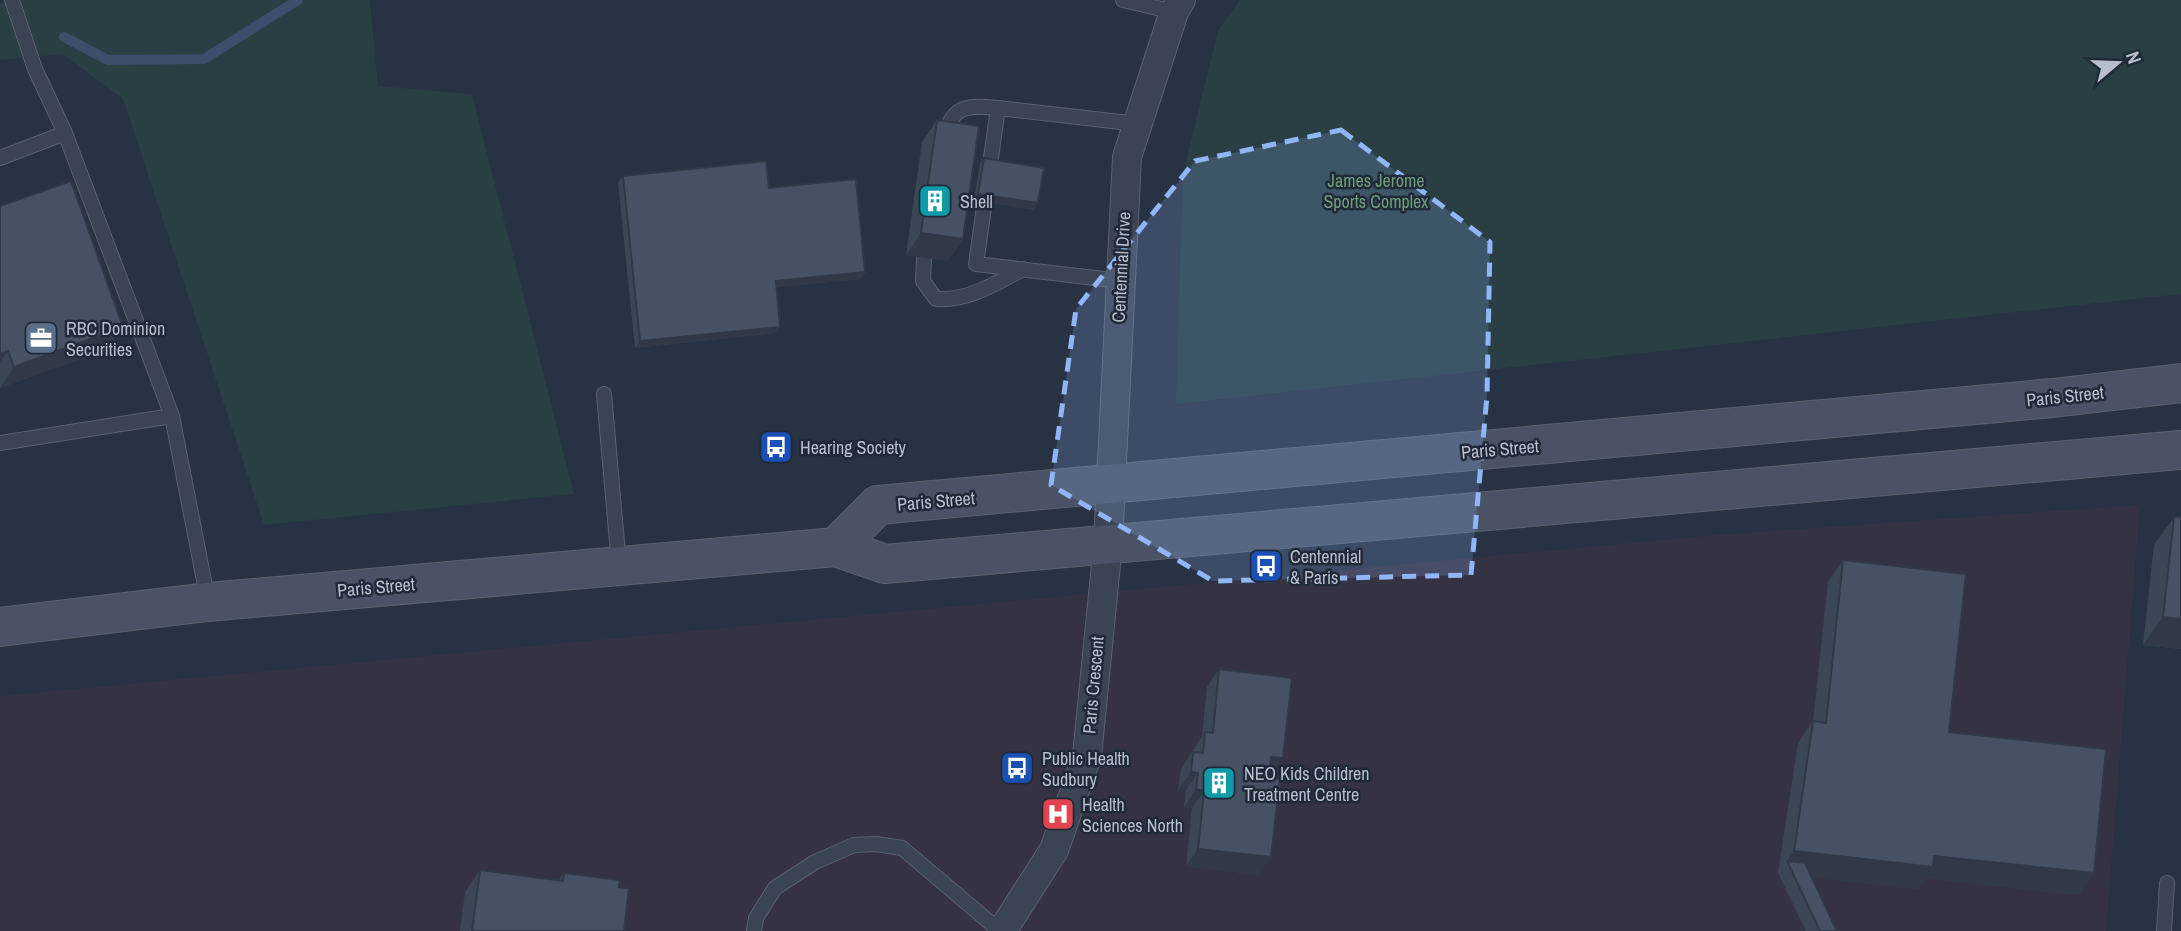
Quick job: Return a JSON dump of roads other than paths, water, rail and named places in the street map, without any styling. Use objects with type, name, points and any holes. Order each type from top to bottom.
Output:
[{"type":"main road","name":"Paris Street","points":[[836,547],[878,505],[1111,486],[2053,398],[2181,383]]},
{"type":"main road","name":"Paris Street","points":[[0,627],[208,602],[836,547],[885,564],[2181,450]]},
{"type":"street","name":"Centennial Drive","points":[[1108,544],[1127,157],[1172,4]]},
{"type":"street","name":"Paris Crescent","points":[[1001,931],[1054,850],[1087,756],[1108,544]]},
{"type":"lane","points":[[12,0],[35,69],[65,133],[172,416],[208,602]]},
{"type":"lane","points":[[1123,0],[1172,4]]},
{"type":"lane","points":[[941,144],[947,123],[955,113],[970,105],[1138,124]]},
{"type":"lane","points":[[998,108],[976,264],[1121,281]]},
{"type":"lane","points":[[0,158],[65,133]]},
{"type":"lane","points":[[924,258],[923,281],[936,299],[949,300],[976,294],[1023,269]]},
{"type":"lane","points":[[604,394],[620,566]]},
{"type":"lane","points":[[0,443],[172,416]]},
{"type":"lane","points":[[754,931],[755,918],[775,888],[815,862],[854,845],[876,844],[902,848],[1001,931]]},
{"type":"lane","points":[[2164,931],[2167,883]]},
{"type":"waterway","points":[[64,37],[108,60],[204,59],[298,0]]},
{"type":"place","name":"Shell","points":[[935,201]]},
{"type":"place","name":"RBC Dominion Securities","points":[[41,338]]},
{"type":"place","name":"Hearing Society","points":[[776,447]]},
{"type":"place","name":"Centennial & Paris","points":[[1266,566]]},
{"type":"place","name":"Public Health Sudbury","points":[[1017,768]]},
{"type":"place","name":"NEO Kids Children Treatment Centre","points":[[1219,783]]},
{"type":"place","name":"Health Sciences North","points":[[1058,814]]},
{"type":"park label","name":"James Jerome Sports Complex","points":[[1376,190]]}]
